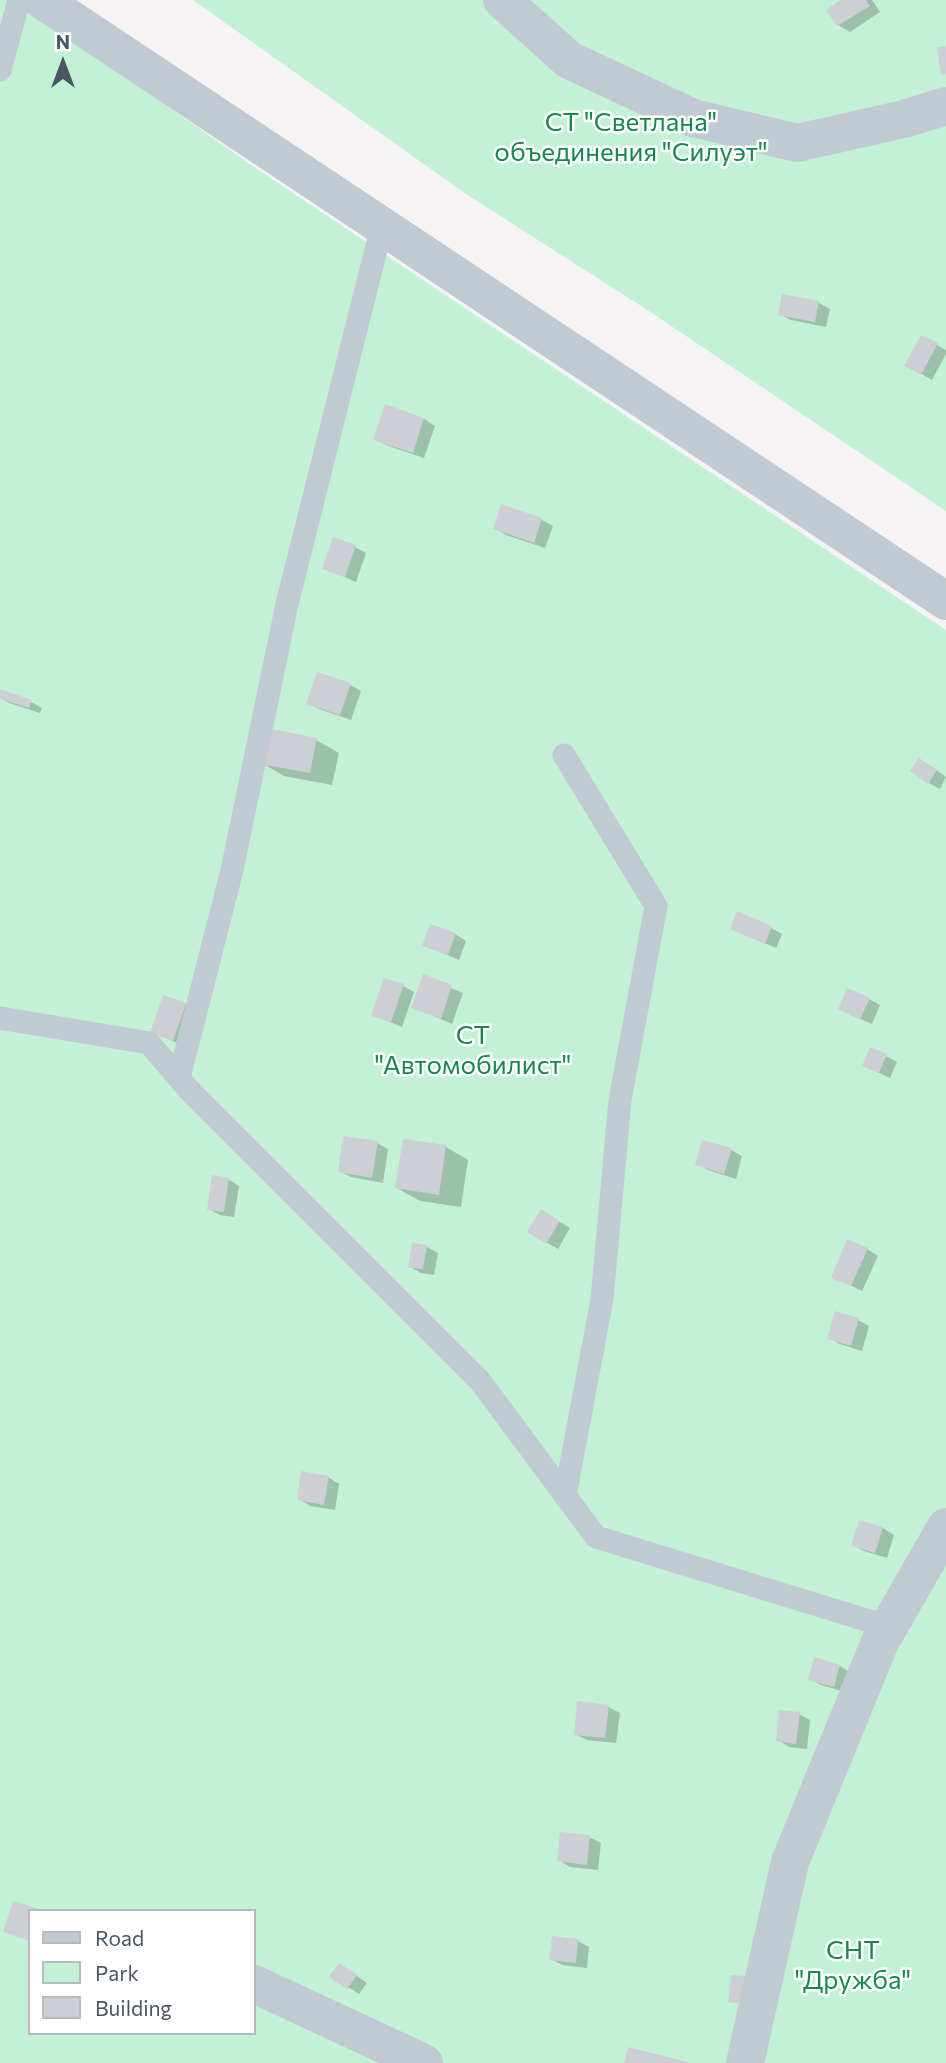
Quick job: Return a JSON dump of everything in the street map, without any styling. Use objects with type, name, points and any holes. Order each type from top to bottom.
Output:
[{"type":"street","points":[[42,0],[946,601]]},
{"type":"street","points":[[502,0],[569,61],[693,118],[797,143],[904,119],[946,106]]},
{"type":"street","points":[[745,2063],[790,1862],[880,1642],[946,1527]]},
{"type":"street","points":[[256,1985],[424,2063]]},
{"type":"lane","points":[[0,70],[19,0]]},
{"type":"lane","points":[[179,1078],[232,870],[287,604],[382,226]]},
{"type":"lane","points":[[564,755],[656,906],[620,1100],[602,1299],[565,1496]]},
{"type":"lane","points":[[0,1018],[149,1043],[179,1078],[480,1381],[596,1537],[889,1627]]},
{"type":"green space","name":"СТ \"Автомобилист\"","points":[[0,0],[17,0],[254,167],[946,630],[946,2063],[0,2063]]},
{"type":"green space","name":"СТ \"Светлана\" объединения \"Силуэт\"","points":[[193,0],[946,0],[946,511],[649,311],[466,194]]},
{"type":"building","points":[[841,0],[866,0],[870,6],[837,26],[826,10]]},
{"type":"building","points":[[946,46],[946,74],[941,75],[937,47]]},
{"type":"building","points":[[782,294],[819,301],[815,322],[778,315]]},
{"type":"building","points":[[921,335],[938,343],[921,375],[904,366]]},
{"type":"building","points":[[385,404],[424,418],[413,453],[373,440]]},
{"type":"building","points":[[501,504],[542,518],[534,543],[493,529]]},
{"type":"building","points":[[333,537],[356,545],[345,577],[322,569]]},
{"type":"building","points":[[317,672],[351,683],[340,715],[306,704]]},
{"type":"building","points":[[0,689],[32,700],[29,708],[0,699]]},
{"type":"building","points":[[267,728],[317,738],[310,773],[260,764]]},
{"type":"building","points":[[919,758],[937,770],[928,784],[910,771]]},
{"type":"building","points":[[737,911],[772,926],[765,944],[730,929]]},
{"type":"building","points":[[430,924],[456,933],[448,955],[422,946]]},
{"type":"building","points":[[423,974],[452,985],[441,1019],[411,1008]]},
{"type":"building","points":[[384,978],[404,984],[391,1022],[371,1016]]},
{"type":"building","points":[[847,988],[870,998],[860,1019],[838,1009]]},
{"type":"building","points":[[163,995],[186,1003],[173,1041],[150,1033]]},
{"type":"building","points":[[870,1047],[887,1054],[879,1073],[862,1066]]},
{"type":"building","points":[[343,1136],[378,1141],[372,1178],[338,1172]]},
{"type":"building","points":[[403,1139],[446,1145],[439,1195],[395,1188]]},
{"type":"building","points":[[702,1140],[732,1148],[724,1174],[695,1165]]},
{"type":"building","points":[[212,1175],[229,1178],[224,1212],[207,1210]]},
{"type":"building","points":[[541,1209],[560,1221],[546,1244],[527,1232]]},
{"type":"building","points":[[847,1239],[868,1248],[851,1286],[831,1278]]},
{"type":"building","points":[[412,1243],[427,1245],[423,1269],[408,1268]]},
{"type":"building","points":[[835,1311],[859,1318],[851,1346],[827,1339]]},
{"type":"building","points":[[301,1471],[329,1476],[324,1505],[297,1500]]},
{"type":"building","points":[[859,1520],[883,1527],[875,1553],[851,1546]]},
{"type":"building","points":[[814,1657],[840,1665],[834,1687],[808,1680]]},
{"type":"building","points":[[577,1701],[609,1705],[605,1738],[574,1735]]},
{"type":"building","points":[[779,1710],[800,1712],[796,1744],[776,1741]]},
{"type":"building","points":[[560,1832],[590,1835],[587,1865],[557,1861]]},
{"type":"building","points":[[13,1901],[39,1909],[28,1909],[28,1940],[3,1932]]},
{"type":"building","points":[[552,1936],[578,1939],[576,1963],[549,1960]]},
{"type":"building","points":[[339,1963],[357,1975],[347,1989],[329,1977]]},
{"type":"building","points":[[731,1975],[746,1976],[743,2004],[728,2002]]},
{"type":"building","points":[[628,2047],[688,2062],[688,2063],[624,2063]]},
{"type":"park label","name":"СНТ \"Дружба\"","points":[[853,1965]]}]
